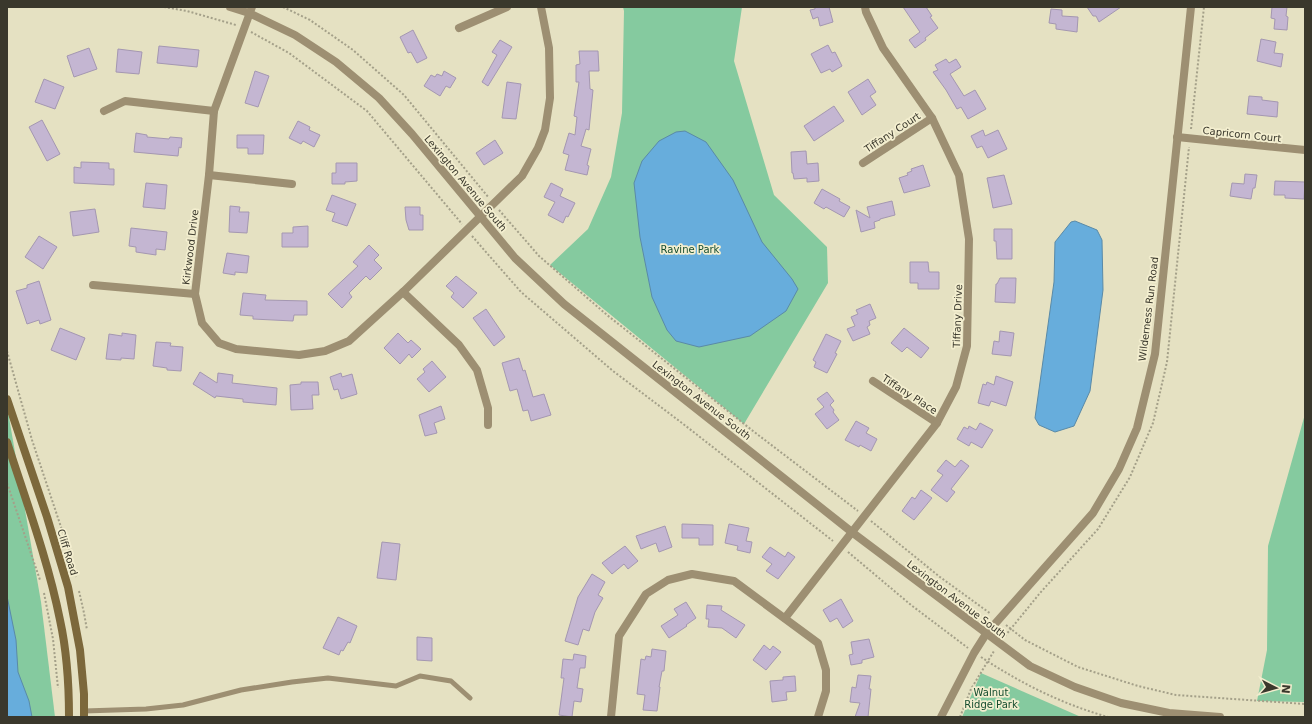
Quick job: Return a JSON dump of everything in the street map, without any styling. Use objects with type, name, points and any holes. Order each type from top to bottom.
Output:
[{"type":"main road","name":"Cliff Road","points":[[7,399],[49,524],[68,587],[80,650],[84,714]]},
{"type":"main road","points":[[7,442],[44,559],[61,621],[68,678],[69,717]]},
{"type":"street","name":"Lexington Avenue South","points":[[230,7],[251,10],[295,35],[336,62],[379,98],[412,134],[515,258],[564,304],[853,533],[999,644],[1030,666],[1075,688],[1121,703],[1169,713],[1220,717]]},
{"type":"street","points":[[459,28],[507,7]]},
{"type":"street","name":"Kirkwood Drive","points":[[251,10],[214,111],[194,294],[202,323],[219,343],[236,349],[299,355],[325,351],[349,341],[522,176],[538,148],[545,130],[550,98],[549,48],[542,7]]},
{"type":"street","name":"Tiffany Drive","points":[[785,618],[853,533],[937,423],[956,387],[967,346],[969,239],[959,175],[932,118],[883,48],[865,7]]},
{"type":"street","name":"Wilderness Run Road","points":[[941,717],[974,653],[986,634],[1093,513],[1119,469],[1137,428],[1155,354],[1191,7]]},
{"type":"street","points":[[104,111],[125,101],[214,111]]},
{"type":"street","name":"Tiffany Court","points":[[863,163],[932,118]]},
{"type":"street","name":"Capricorn Court","points":[[1177,137],[1305,148]]},
{"type":"street","points":[[208,175],[292,184]]},
{"type":"street","points":[[93,285],[194,294]]},
{"type":"street","points":[[402,292],[459,345],[477,370],[488,408],[488,425]]},
{"type":"street","name":"Tiffany Place","points":[[873,381],[937,423]]},
{"type":"street","points":[[611,717],[619,636],[646,594],[668,580],[692,574],[734,581],[818,644],[826,670],[826,691],[818,717]]},
{"type":"lane","points":[[84,714],[183,705],[241,690],[328,678],[396,686],[420,676],[451,681],[470,698]]},
{"type":"path","points":[[283,7],[310,20],[353,50],[404,95],[539,256],[606,315],[749,428],[865,516],[940,577],[1025,640],[1078,667],[1138,686],[1176,695],[1305,704]]},
{"type":"path","points":[[960,717],[971,689],[999,644],[1040,593],[1098,530],[1130,477],[1153,423],[1167,362],[1204,7]]},
{"type":"path","points":[[7,483],[42,584]]},
{"type":"path","points":[[43,592],[53,638],[59,692]]},
{"type":"green space","name":"Ravine Park","points":[[623,7],[742,7],[734,61],[774,195],[827,247],[828,283],[744,424],[550,265],[588,229],[611,177],[622,113]]},
{"type":"green space","points":[[7,406],[41,602],[55,717],[7,717]]},
{"type":"green space","points":[[1305,414],[1305,702],[1257,701],[1267,650],[1268,546]]},
{"type":"green space","name":"Walnut Ridge Park","points":[[981,673],[1081,717],[962,717]]},
{"type":"water","points":[[685,131],[706,142],[733,180],[762,242],[792,279],[798,289],[786,311],[750,336],[699,347],[676,341],[667,330],[652,297],[640,237],[634,183],[642,161],[659,141],[676,132]]},
{"type":"water","points":[[1075,221],[1097,230],[1102,240],[1103,290],[1090,391],[1074,426],[1055,432],[1039,425],[1035,418],[1054,282],[1055,242],[1071,222]]},
{"type":"water","points":[[7,596],[16,640],[18,672],[29,701],[32,717],[7,717]]},
{"type":"building","points":[[815,7],[829,7],[833,22],[820,26],[818,17],[813,19],[810,10],[815,9]]},
{"type":"building","points":[[903,7],[926,7],[932,16],[930,17],[938,28],[915,48],[909,40],[920,32]]},
{"type":"building","points":[[1087,7],[1121,7],[1099,22],[1096,16],[1093,16]]},
{"type":"building","points":[[1272,7],[1287,7],[1287,30],[1274,29],[1275,19],[1271,18]]},
{"type":"building","points":[[1051,9],[1062,10],[1062,16],[1078,17],[1077,32],[1056,29],[1056,24],[1049,23]]},
{"type":"building","points":[[413,30],[427,58],[417,63],[411,52],[408,53],[400,37]]},
{"type":"building","points":[[1261,39],[1276,42],[1274,53],[1283,54],[1281,67],[1257,61]]},
{"type":"building","points":[[500,40],[512,47],[488,86],[482,82],[497,55],[492,52]]},
{"type":"building","points":[[828,45],[832,53],[835,52],[842,66],[832,72],[830,69],[821,73],[811,54]]},
{"type":"building","points":[[159,46],[199,50],[197,67],[157,63]]},
{"type":"building","points":[[89,48],[97,69],[74,77],[67,56]]},
{"type":"building","points":[[118,49],[142,52],[139,74],[116,72]]},
{"type":"building","points":[[579,51],[598,51],[599,71],[589,71],[590,89],[593,90],[589,130],[586,129],[581,146],[591,149],[587,165],[589,166],[587,175],[565,170],[569,155],[563,153],[569,133],[575,135],[577,117],[574,116],[579,82],[576,82],[576,65],[580,64]]},
{"type":"building","points":[[946,59],[949,63],[956,59],[961,67],[950,74],[964,96],[975,90],[986,109],[968,119],[961,107],[957,109],[933,72],[938,70],[935,65]]},
{"type":"building","points":[[255,71],[269,76],[258,107],[245,103]]},
{"type":"building","points":[[444,71],[456,78],[450,88],[446,86],[440,96],[424,86],[431,75],[435,77],[437,74],[442,76]]},
{"type":"building","points":[[44,79],[64,87],[55,109],[35,102]]},
{"type":"building","points":[[868,79],[876,92],[870,96],[876,105],[862,115],[848,92]]},
{"type":"building","points":[[507,82],[521,84],[516,119],[502,118]]},
{"type":"building","points":[[1249,96],[1262,97],[1262,100],[1278,102],[1277,117],[1247,114]]},
{"type":"building","points":[[834,106],[844,121],[814,141],[804,126]]},
{"type":"building","points":[[42,120],[60,154],[47,161],[29,127]]},
{"type":"building","points":[[298,121],[310,127],[309,130],[320,135],[314,147],[303,141],[301,144],[289,138]]},
{"type":"building","points":[[983,130],[985,136],[998,130],[1007,149],[988,158],[982,146],[977,148],[971,136]]},
{"type":"building","points":[[136,133],[147,135],[147,137],[169,139],[170,137],[182,138],[178,156],[134,152]]},
{"type":"building","points":[[237,135],[264,135],[263,154],[248,154],[248,148],[237,148]]},
{"type":"building","points":[[495,140],[503,153],[484,165],[476,153]]},
{"type":"building","points":[[806,151],[807,164],[818,163],[819,181],[807,182],[807,178],[794,179],[792,173],[791,152]]},
{"type":"building","points":[[81,162],[109,163],[109,169],[114,169],[114,185],[74,183],[74,167],[81,168]]},
{"type":"building","points":[[336,163],[357,163],[357,181],[345,182],[345,184],[332,184],[332,173],[336,173]]},
{"type":"building","points":[[923,165],[930,186],[904,193],[899,178],[908,175],[907,173],[912,171],[911,169]]},
{"type":"building","points":[[1245,174],[1257,175],[1255,188],[1253,188],[1251,199],[1230,196],[1232,183],[1244,184]]},
{"type":"building","points":[[1004,175],[1012,204],[993,208],[987,178]]},
{"type":"building","points":[[1275,181],[1305,182],[1304,199],[1285,198],[1285,195],[1274,195]]},
{"type":"building","points":[[146,183],[167,185],[165,209],[143,207]]},
{"type":"building","points":[[551,183],[563,189],[560,196],[575,203],[568,217],[566,216],[563,223],[548,215],[555,202],[544,197]]},
{"type":"building","points":[[822,189],[840,199],[839,201],[850,207],[844,217],[826,207],[824,209],[814,203]]},
{"type":"building","points":[[332,195],[356,204],[347,226],[332,221],[335,213],[326,210]]},
{"type":"building","points":[[892,201],[895,215],[874,222],[875,228],[861,232],[856,210],[870,218],[867,207]]},
{"type":"building","points":[[230,206],[240,207],[239,212],[249,212],[247,233],[229,232]]},
{"type":"building","points":[[405,207],[420,207],[420,215],[423,215],[423,230],[409,230],[406,220]]},
{"type":"building","points":[[95,209],[99,232],[73,236],[70,212]]},
{"type":"building","points":[[308,226],[308,247],[282,247],[282,233],[293,233],[293,227]]},
{"type":"building","points":[[131,228],[167,232],[165,250],[156,249],[156,255],[136,252],[136,247],[129,246]]},
{"type":"building","points":[[994,229],[1012,229],[1012,259],[997,259]]},
{"type":"building","points":[[39,236],[57,247],[43,269],[25,257]]},
{"type":"building","points":[[369,245],[379,255],[374,260],[382,268],[370,280],[366,276],[349,293],[352,297],[342,308],[328,294],[358,266],[353,262]]},
{"type":"building","points":[[227,253],[249,256],[247,273],[235,272],[235,275],[223,273]]},
{"type":"building","points":[[910,262],[928,262],[929,272],[939,272],[939,289],[918,289],[918,283],[910,283]]},
{"type":"building","points":[[456,276],[477,293],[463,308],[451,297],[454,293],[446,286]]},
{"type":"building","points":[[1000,278],[1016,278],[1015,303],[995,302],[996,284]]},
{"type":"building","points":[[39,281],[51,320],[40,324],[39,320],[27,324],[16,291],[27,288],[27,285]]},
{"type":"building","points":[[243,293],[266,295],[265,300],[307,301],[307,315],[294,315],[293,321],[253,319],[253,316],[240,315]]},
{"type":"building","points":[[870,304],[876,318],[869,321],[870,325],[867,327],[870,334],[853,341],[847,329],[855,326],[851,317],[858,314],[856,310]]},
{"type":"building","points":[[486,309],[505,337],[494,346],[473,318]]},
{"type":"building","points":[[60,328],[85,338],[76,360],[51,350]]},
{"type":"building","points":[[904,328],[929,348],[921,358],[907,347],[902,352],[891,343]]},
{"type":"building","points":[[1000,331],[1014,333],[1011,356],[992,354],[994,341],[999,342]]},
{"type":"building","points":[[122,333],[136,335],[134,359],[106,359],[109,334],[122,336]]},
{"type":"building","points":[[398,333],[408,343],[411,340],[421,349],[412,358],[409,354],[400,364],[384,348]]},
{"type":"building","points":[[826,334],[841,341],[835,353],[837,354],[827,373],[814,367],[816,362],[813,360]]},
{"type":"building","points":[[156,342],[171,343],[170,346],[183,347],[181,371],[167,370],[167,368],[153,366]]},
{"type":"building","points":[[519,358],[523,371],[525,370],[533,397],[544,394],[551,415],[531,421],[528,410],[523,411],[517,389],[510,391],[502,363]]},
{"type":"building","points":[[432,361],[446,377],[429,392],[417,379],[425,372],[423,369]]},
{"type":"building","points":[[200,372],[217,383],[218,373],[233,375],[232,383],[277,388],[276,405],[243,402],[243,399],[216,396],[215,398],[193,384]]},
{"type":"building","points":[[341,373],[342,377],[352,374],[357,394],[341,399],[338,389],[334,390],[330,377]]},
{"type":"building","points":[[996,376],[1013,382],[1006,406],[991,401],[989,406],[978,403],[983,384],[986,385],[987,382],[994,385]]},
{"type":"building","points":[[301,382],[318,382],[319,395],[312,395],[313,409],[291,410],[290,385],[301,384]]},
{"type":"building","points":[[827,392],[834,401],[830,405],[839,420],[827,429],[815,414],[824,407],[817,399]]},
{"type":"building","points":[[441,406],[445,419],[434,423],[437,433],[425,436],[419,415]]},
{"type":"building","points":[[856,421],[869,428],[866,433],[877,439],[871,451],[860,445],[859,447],[845,440]]},
{"type":"building","points":[[980,423],[993,430],[982,448],[971,442],[969,446],[957,439],[964,427],[968,429],[969,426],[976,430]]},
{"type":"building","points":[[946,460],[955,467],[961,460],[969,466],[951,489],[955,492],[947,502],[931,490],[943,475],[937,471]]},
{"type":"building","points":[[921,490],[932,498],[914,520],[902,511],[912,497],[915,499]]},
{"type":"building","points":[[682,524],[713,525],[713,545],[699,545],[699,538],[682,538]]},
{"type":"building","points":[[729,524],[749,528],[746,541],[752,542],[750,553],[737,550],[738,546],[725,543]]},
{"type":"building","points":[[665,526],[672,547],[659,552],[656,543],[641,549],[636,536]]},
{"type":"building","points":[[382,542],[400,544],[396,580],[377,578]]},
{"type":"building","points":[[625,546],[638,561],[628,569],[624,564],[612,574],[602,563]]},
{"type":"building","points":[[770,547],[785,557],[788,552],[795,557],[778,579],[766,571],[772,564],[762,557]]},
{"type":"building","points":[[592,574],[605,582],[598,595],[603,598],[595,612],[589,631],[583,629],[578,645],[565,641],[578,597]]},
{"type":"building","points":[[841,599],[853,621],[843,628],[837,618],[830,622],[823,610]]},
{"type":"building","points":[[686,602],[696,618],[669,638],[661,626],[678,615],[674,609]]},
{"type":"building","points":[[707,605],[722,606],[721,610],[745,625],[736,638],[722,628],[708,627],[709,619],[706,619]]},
{"type":"building","points":[[338,617],[357,626],[350,643],[348,642],[343,651],[341,650],[339,655],[323,648]]},
{"type":"building","points":[[417,637],[432,638],[432,661],[417,660]]},
{"type":"building","points":[[869,639],[874,657],[862,660],[862,663],[851,665],[849,655],[853,654],[851,642]]},
{"type":"building","points":[[764,645],[770,650],[773,646],[781,652],[766,670],[753,660]]},
{"type":"building","points":[[652,649],[666,651],[664,671],[662,671],[659,687],[657,711],[643,710],[645,695],[637,694],[641,659],[645,660],[646,656],[651,657]]},
{"type":"building","points":[[574,654],[586,656],[585,668],[580,668],[577,688],[583,689],[581,702],[574,701],[572,717],[559,715],[564,678],[561,678],[563,659],[573,660]]},
{"type":"building","points":[[858,675],[871,676],[868,717],[855,717],[860,703],[850,702],[852,687],[856,688]]},
{"type":"building","points":[[795,676],[796,691],[786,692],[787,700],[772,702],[770,681],[783,680],[783,677]]}]
